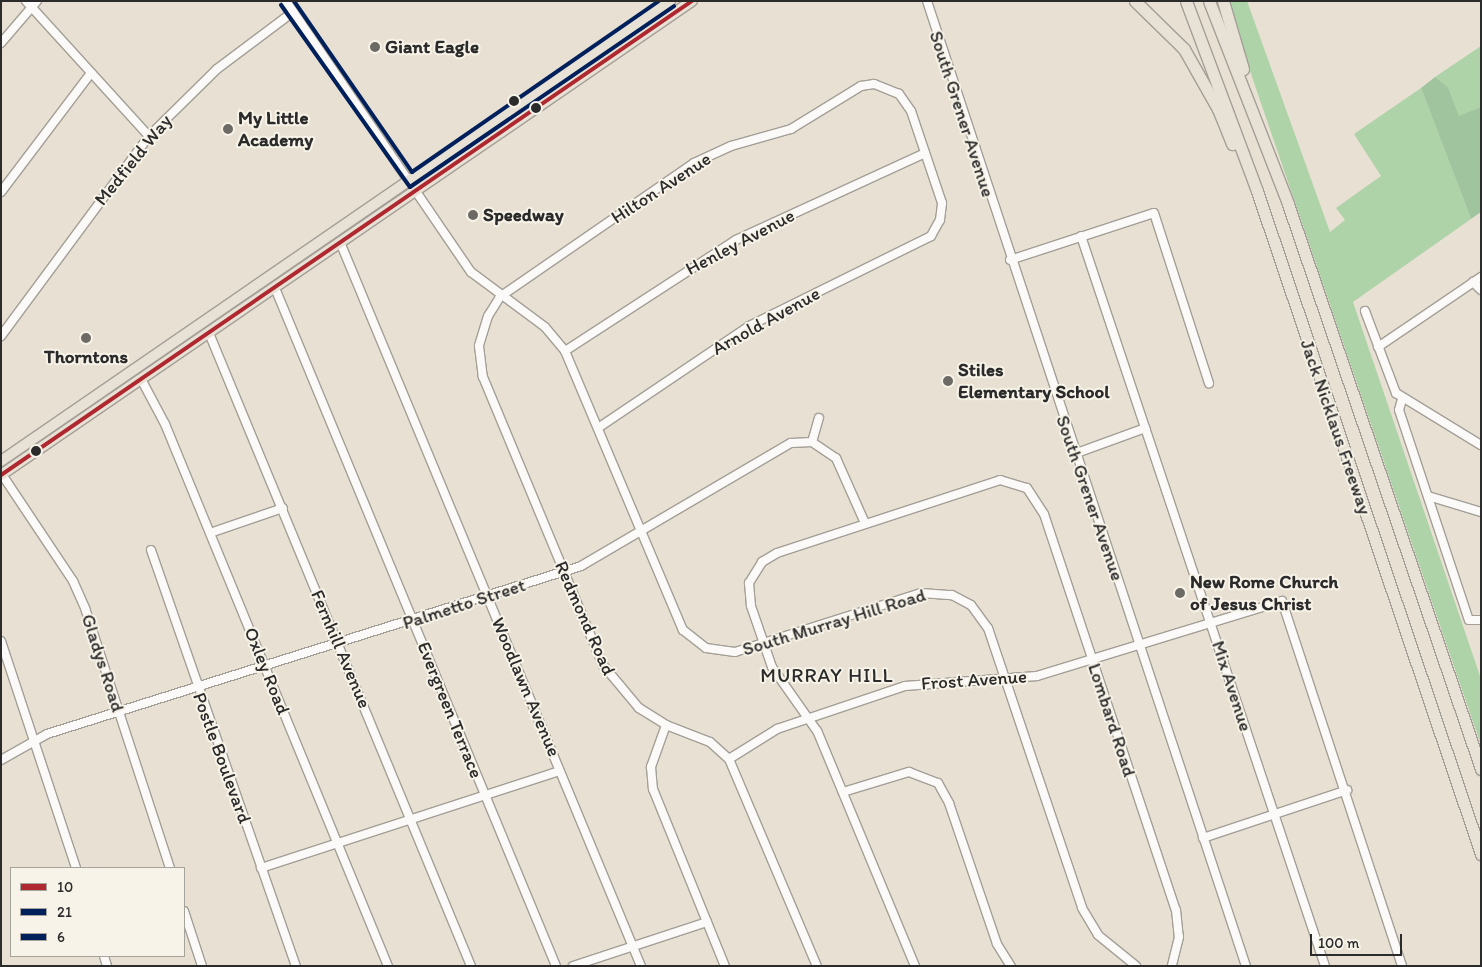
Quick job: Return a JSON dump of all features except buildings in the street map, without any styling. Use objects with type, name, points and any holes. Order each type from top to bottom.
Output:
[{"type":"highway","points":[[1135,1],[1178,43],[1202,78],[1294,302]]},
{"type":"highway","name":"Jack Nicklaus Freeway","points":[[1186,1],[1294,302],[1481,854]]},
{"type":"highway","name":"Jack Nicklaus Freeway","points":[[1209,1],[1288,204],[1481,769]]},
{"type":"highway","points":[[1223,1],[1288,204]]},
{"type":"main road","points":[[1,474],[71,428],[692,1]]},
{"type":"main road","points":[[604,62],[613,48],[660,13],[665,4]]},
{"type":"main road","points":[[1,460],[410,181],[665,4]]},
{"type":"main road","points":[[554,96],[595,60],[598,50]]},
{"type":"main road","points":[[209,333],[219,319],[271,282],[277,272]]},
{"type":"main road","points":[[71,428],[139,372],[142,364]]},
{"type":"street","name":"South Murray Hill Road","points":[[286,1],[471,272],[500,297],[545,327],[566,351],[675,617],[693,640],[721,652],[763,645],[921,593],[942,592],[962,599],[979,614],[1005,680],[1082,908],[1104,941],[1136,966]]},
{"type":"street","name":"South Grener Avenue","points":[[927,1],[1074,454],[1246,966]]},
{"type":"street","points":[[1,43],[31,3],[91,73],[149,136]]},
{"type":"street","name":"Medfield Way","points":[[1,336],[149,136],[217,69],[293,12]]},
{"type":"street","points":[[1,192],[91,73]]},
{"type":"street","name":"Hilton Avenue","points":[[500,297],[707,156],[791,129],[853,89],[871,84],[889,87],[910,107],[925,153]]},
{"type":"street","name":"Arnold Avenue","points":[[598,428],[741,330],[918,246],[938,225],[942,203],[925,153]]},
{"type":"street","name":"Henley Avenue","points":[[566,351],[728,244],[925,153]]},
{"type":"street","points":[[1010,260],[1154,213],[1209,383]]},
{"type":"street","name":"Mix Avenue","points":[[1081,236],[1325,966]]},
{"type":"street","name":"Woodlawn Avenue","points":[[340,242],[641,966]]},
{"type":"street","points":[[1378,347],[1481,277]]},
{"type":"street","points":[[1473,282],[1481,290]]},
{"type":"street","name":"Evergreen Terrace","points":[[275,288],[556,966]]},
{"type":"street","name":"Redmond Road","points":[[500,297],[481,335],[481,369],[564,573],[609,676],[634,704],[666,725],[710,742],[729,759],[817,966]]},
{"type":"street","points":[[1365,311],[1391,386],[1402,399],[1481,445]]},
{"type":"street","name":"Fernhill Avenue","points":[[209,333],[340,644],[472,966]]},
{"type":"street","name":"Oxley Road","points":[[141,379],[210,532],[388,966]]},
{"type":"street","points":[[1402,399],[1399,410],[1470,621],[1481,620]]},
{"type":"street","points":[[819,418],[812,442],[836,458],[865,523],[769,557],[756,569],[748,591],[763,645],[778,679],[810,718],[843,792],[915,966]]},
{"type":"street","points":[[1074,454],[1145,428]]},
{"type":"street","name":"Palmetto Street","points":[[1,760],[34,738],[564,573],[640,534],[782,447],[812,442]]},
{"type":"street","name":"Gladys Road","points":[[1,474],[76,588],[170,867]]},
{"type":"street","name":"Lombard Road","points":[[865,523],[990,482],[1020,484],[1032,493],[1044,514],[1176,910],[1179,937],[1172,966]]},
{"type":"street","points":[[1428,496],[1481,512]]},
{"type":"street","points":[[210,532],[283,508]]},
{"type":"street","name":"Postle Boulevard","points":[[151,550],[196,688],[296,966]]},
{"type":"street","name":"Frost Avenue","points":[[729,759],[763,735],[919,682],[1005,680],[1092,661],[1210,620],[1282,602],[1347,790]]},
{"type":"street","points":[[1,641],[76,867]]},
{"type":"street","points":[[666,725],[656,745],[650,778],[725,966]]},
{"type":"street","points":[[260,868],[412,820],[560,770]]},
{"type":"street","points":[[843,792],[901,773],[916,773],[938,783],[950,803],[997,944],[1011,966]]},
{"type":"street","points":[[1203,838],[1347,790],[1402,966]]},
{"type":"street","points":[[185,913],[202,966]]},
{"type":"street","points":[[574,966],[707,922]]},
{"type":"green space","points":[[1226,1],[1247,1],[1330,232],[1345,220],[1336,208],[1381,176],[1354,134],[1421,88],[1471,219],[1353,302],[1481,679],[1481,745]]},
{"type":"green space","points":[[1481,46],[1481,107],[1459,117],[1448,87],[1435,77]]},
{"type":"green space","points":[[1435,77],[1448,87],[1459,116],[1481,107],[1481,212],[1471,219],[1421,88]]},
{"type":"transit line","name":"6","points":[[294,1],[412,172],[659,1]]},
{"type":"transit line","name":"10","points":[[1,475],[692,1]]},
{"type":"transit line","name":"21","points":[[281,5],[410,187],[674,6]]},
{"type":"place","name":"Giant Eagle","points":[[375,47]]},
{"type":"place","name":"My Little Academy","points":[[228,129]]},
{"type":"place","name":"Speedway","points":[[473,215]]},
{"type":"place","name":"Thorntons","points":[[86,338]]},
{"type":"place","name":"Stiles Elementary School","points":[[948,381]]},
{"type":"place","name":"New Rome Church of Jesus Christ","points":[[1180,593]]},
{"type":"district","name":"MURRAY HILL","points":[[827,675]]}]
